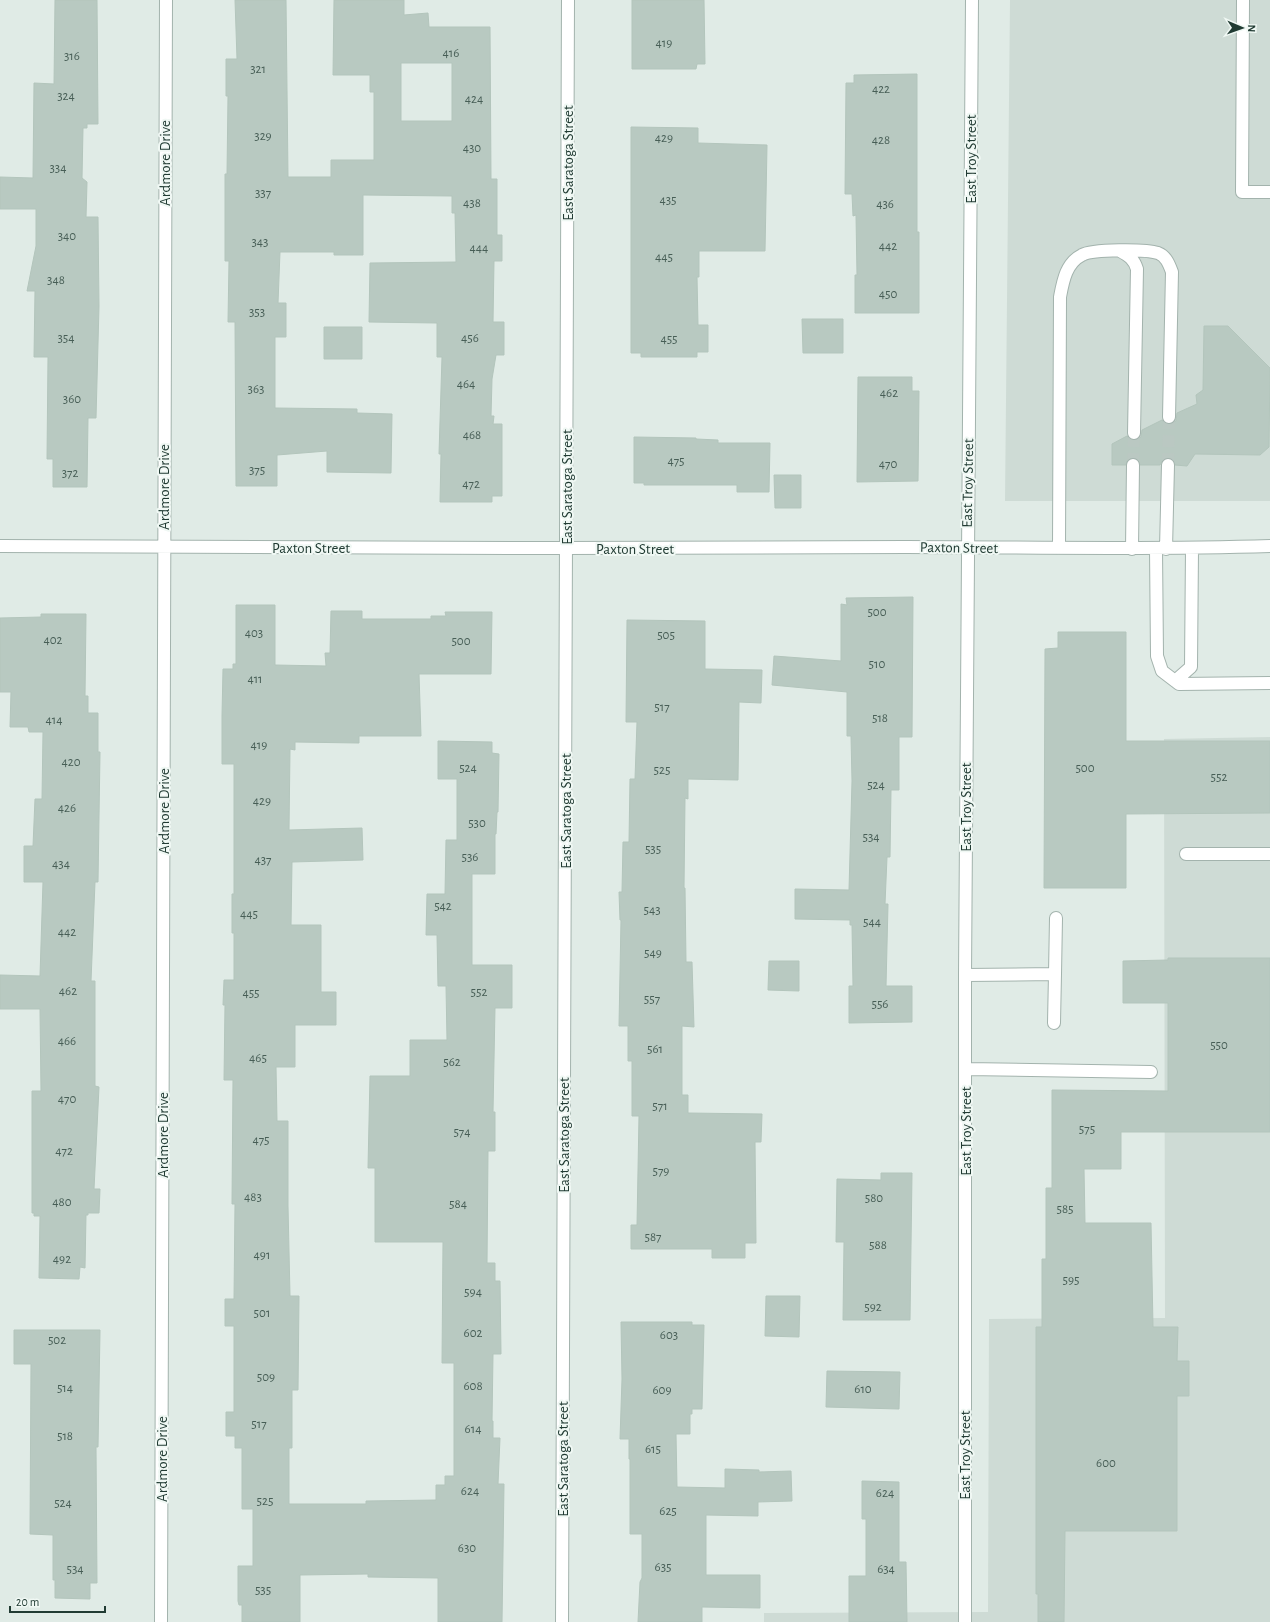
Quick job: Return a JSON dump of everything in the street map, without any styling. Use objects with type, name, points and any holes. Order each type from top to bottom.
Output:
[{"type":"street","name":"Ardmore Drive","points":[[161,1622],[166,0]]},
{"type":"street","name":"East Saratoga Street","points":[[562,1622],[568,0]]},
{"type":"street","name":"East Troy Street","points":[[965,1618],[965,975],[972,0]]},
{"type":"street","points":[[1243,0],[1242,192],[1270,192]]},
{"type":"street","points":[[1059,548],[1060,297],[1063,281],[1069,266],[1081,255],[1094,251],[1148,251],[1159,254],[1168,261],[1172,272],[1169,417]]},
{"type":"street","points":[[1120,251],[1130,256],[1135,262],[1137,269],[1134,434]]},
{"type":"street","points":[[1132,549],[1133,465]]},
{"type":"street","points":[[1168,465],[1161,549],[1157,656],[1162,671],[1179,684],[1270,683]]},
{"type":"street","name":"Paxton Street","points":[[0,546],[567,548],[968,547],[1132,549],[1192,549],[1270,546]]},
{"type":"street","points":[[1175,681],[1191,667],[1192,549]]},
{"type":"street","points":[[1186,854],[1270,854]]},
{"type":"street","points":[[1054,1023],[1056,918]]},
{"type":"street","points":[[965,975],[1055,974]]},
{"type":"street","points":[[966,1069],[1151,1072]]},
{"type":"shaded area","points":[[1010,0],[1270,0],[1270,501],[1005,501]]},
{"type":"shaded area","points":[[1270,737],[1270,1622],[764,1622],[764,1613],[988,1612],[989,1319],[1165,1318],[1164,739]]},
{"type":"building","points":[[55,0],[97,0],[98,124],[87,124],[87,128],[83,128],[82,178],[87,182],[86,217],[98,217],[99,306],[96,418],[88,418],[87,487],[53,487],[53,459],[47,459],[48,357],[34,357],[35,291],[27,291],[36,246],[36,209],[0,209],[0,177],[33,178],[34,83],[54,84]]},
{"type":"building","points":[[235,0],[286,0],[288,177],[331,177],[331,160],[374,160],[374,92],[370,92],[370,75],[333,75],[334,0],[404,0],[404,15],[428,13],[429,27],[490,27],[491,179],[497,179],[497,235],[502,235],[502,261],[494,261],[493,322],[504,322],[504,355],[496,355],[492,379],[491,416],[494,416],[493,424],[502,424],[502,496],[492,496],[492,502],[440,502],[441,454],[439,454],[442,357],[437,357],[437,323],[369,322],[370,263],[456,262],[455,213],[452,213],[452,196],[363,195],[363,255],[334,255],[334,252],[280,252],[278,303],[286,303],[286,337],[275,337],[275,408],[357,409],[357,413],[392,414],[391,473],[327,472],[327,451],[277,455],[277,486],[236,486],[235,322],[228,322],[229,261],[225,261],[225,174],[227,174],[228,96],[226,96],[226,59],[237,59]],"holes":[[[401,63],[452,63],[452,121],[401,121]]]},
{"type":"building","points":[[632,0],[704,0],[705,64],[697,64],[696,69],[632,69]]},
{"type":"building","points":[[917,74],[917,232],[919,232],[919,313],[855,313],[855,275],[857,275],[856,215],[853,216],[852,194],[845,194],[846,83],[854,83],[854,75]]},
{"type":"building","points":[[631,127],[698,128],[698,143],[767,145],[765,251],[699,251],[699,277],[697,277],[698,325],[708,325],[708,352],[697,352],[697,357],[641,357],[641,353],[631,353]]},
{"type":"building","points":[[802,319],[843,319],[843,353],[803,353]]},
{"type":"building","points":[[1204,326],[1228,326],[1270,368],[1269,447],[1260,455],[1195,454],[1187,466],[1175,465],[1172,459],[1168,458],[1162,461],[1160,465],[1140,465],[1137,459],[1133,458],[1127,461],[1126,465],[1112,465],[1112,444],[1127,436],[1130,440],[1137,440],[1141,437],[1142,430],[1162,420],[1165,424],[1172,424],[1176,421],[1177,413],[1197,404],[1196,395],[1203,390]]},
{"type":"building","points":[[324,327],[362,327],[362,359],[324,359]]},
{"type":"building","points":[[858,377],[912,377],[912,391],[919,391],[918,481],[857,482]]},
{"type":"building","points":[[634,437],[696,438],[718,440],[718,443],[770,443],[769,492],[737,492],[737,485],[644,485],[644,483],[634,483]]},
{"type":"building","points":[[774,475],[801,475],[801,508],[775,508]]},
{"type":"building","points":[[913,597],[912,737],[899,737],[899,790],[891,790],[890,857],[887,857],[885,904],[888,904],[886,986],[912,986],[912,1022],[849,1023],[849,986],[853,986],[852,925],[850,925],[850,920],[795,919],[795,889],[849,890],[852,781],[851,736],[847,736],[847,692],[772,685],[774,656],[841,661],[841,604],[847,605],[846,598]]},
{"type":"building","points":[[236,605],[275,605],[275,665],[326,666],[325,653],[330,653],[331,611],[362,611],[362,619],[431,619],[431,616],[446,616],[445,612],[492,612],[491,674],[419,674],[421,736],[359,736],[359,743],[295,742],[295,750],[290,749],[289,830],[362,828],[363,860],[292,862],[291,925],[321,925],[321,992],[336,992],[336,1025],[295,1025],[295,1067],[276,1067],[277,1121],[288,1121],[290,1296],[299,1296],[298,1390],[292,1390],[292,1448],[289,1448],[289,1504],[366,1504],[366,1501],[436,1500],[436,1485],[445,1485],[445,1476],[454,1476],[454,1363],[442,1363],[443,1242],[375,1242],[375,1168],[368,1168],[370,1076],[410,1076],[410,1040],[447,1040],[446,986],[438,986],[437,935],[426,935],[427,894],[445,894],[446,840],[457,840],[457,779],[438,779],[438,741],[492,742],[492,753],[499,754],[498,812],[495,834],[495,874],[472,874],[472,965],[512,965],[512,1008],[495,1008],[493,1112],[495,1112],[495,1151],[488,1151],[487,1263],[495,1263],[495,1281],[500,1281],[501,1354],[493,1354],[492,1421],[493,1438],[500,1438],[498,1484],[504,1484],[502,1622],[438,1622],[438,1578],[368,1577],[368,1574],[300,1575],[300,1622],[242,1622],[242,1605],[239,1605],[238,1601],[238,1566],[253,1566],[253,1509],[242,1509],[242,1448],[235,1448],[235,1436],[226,1436],[226,1412],[234,1412],[234,1326],[225,1326],[225,1299],[234,1299],[235,1204],[232,1204],[233,1080],[224,1080],[225,1005],[223,1005],[224,980],[234,980],[232,894],[234,894],[234,764],[222,764],[223,669],[233,669],[233,664],[236,664]]},
{"type":"building","points":[[41,614],[86,614],[85,696],[88,696],[88,713],[98,713],[98,752],[100,752],[98,882],[95,882],[91,981],[95,981],[95,1086],[99,1087],[94,1189],[100,1189],[99,1213],[88,1213],[88,1215],[86,1215],[85,1268],[80,1267],[79,1279],[39,1278],[40,1216],[34,1216],[34,1213],[32,1213],[32,1091],[41,1091],[40,1009],[0,1009],[0,975],[40,976],[43,882],[24,882],[24,846],[33,846],[35,799],[42,799],[43,732],[29,732],[28,727],[10,727],[11,692],[0,692],[0,618],[41,617]]},
{"type":"building","points":[[627,620],[705,621],[705,669],[762,670],[761,703],[739,702],[738,780],[688,779],[688,799],[685,798],[684,888],[686,962],[692,962],[694,1027],[682,1026],[682,1095],[688,1095],[688,1113],[762,1114],[761,1142],[755,1142],[756,1243],[745,1243],[745,1258],[712,1258],[712,1249],[631,1249],[631,1225],[637,1225],[639,1116],[632,1116],[632,1061],[628,1061],[628,1026],[619,1026],[621,920],[619,892],[622,892],[623,842],[629,842],[630,779],[635,779],[637,722],[626,722]]},
{"type":"building","points":[[1058,632],[1126,632],[1126,741],[1270,741],[1270,813],[1126,814],[1126,888],[1044,888],[1045,649],[1058,648]]},
{"type":"building","points":[[1168,958],[1270,958],[1270,1132],[1121,1132],[1121,1169],[1084,1169],[1085,1223],[1151,1223],[1153,1327],[1178,1327],[1177,1361],[1189,1361],[1189,1396],[1177,1396],[1177,1531],[1065,1531],[1064,1622],[1038,1622],[1038,1594],[1036,1594],[1036,1327],[1042,1327],[1042,1259],[1046,1259],[1046,1188],[1052,1188],[1052,1090],[1168,1091],[1168,1003],[1123,1003],[1123,961],[1168,960]]},
{"type":"building","points":[[769,961],[799,961],[799,991],[768,990]]},
{"type":"building","points":[[881,1173],[912,1173],[910,1320],[843,1320],[844,1242],[836,1242],[837,1179],[881,1180]]},
{"type":"building","points":[[766,1296],[800,1296],[799,1337],[765,1336]]},
{"type":"building","points":[[621,1322],[692,1322],[692,1325],[704,1325],[702,1409],[692,1409],[692,1414],[690,1414],[690,1434],[676,1434],[677,1487],[725,1488],[725,1469],[759,1470],[759,1472],[791,1471],[792,1501],[758,1502],[758,1516],[706,1515],[706,1575],[760,1575],[760,1608],[702,1607],[702,1622],[638,1622],[640,1582],[642,1578],[642,1534],[630,1534],[629,1439],[620,1439],[622,1379]]},
{"type":"building","points":[[14,1330],[100,1330],[98,1447],[96,1447],[97,1583],[90,1583],[90,1599],[55,1598],[55,1580],[53,1580],[53,1535],[30,1534],[31,1364],[14,1364]]},
{"type":"building","points":[[827,1371],[900,1372],[899,1409],[826,1407]]},
{"type":"building","points":[[862,1481],[899,1482],[899,1562],[906,1562],[907,1622],[849,1622],[849,1576],[866,1576],[866,1519],[862,1519]]},
{"type":"tunnel","points":[[1168,465],[1169,417]]},
{"type":"tunnel","points":[[1133,465],[1134,433]]}]
